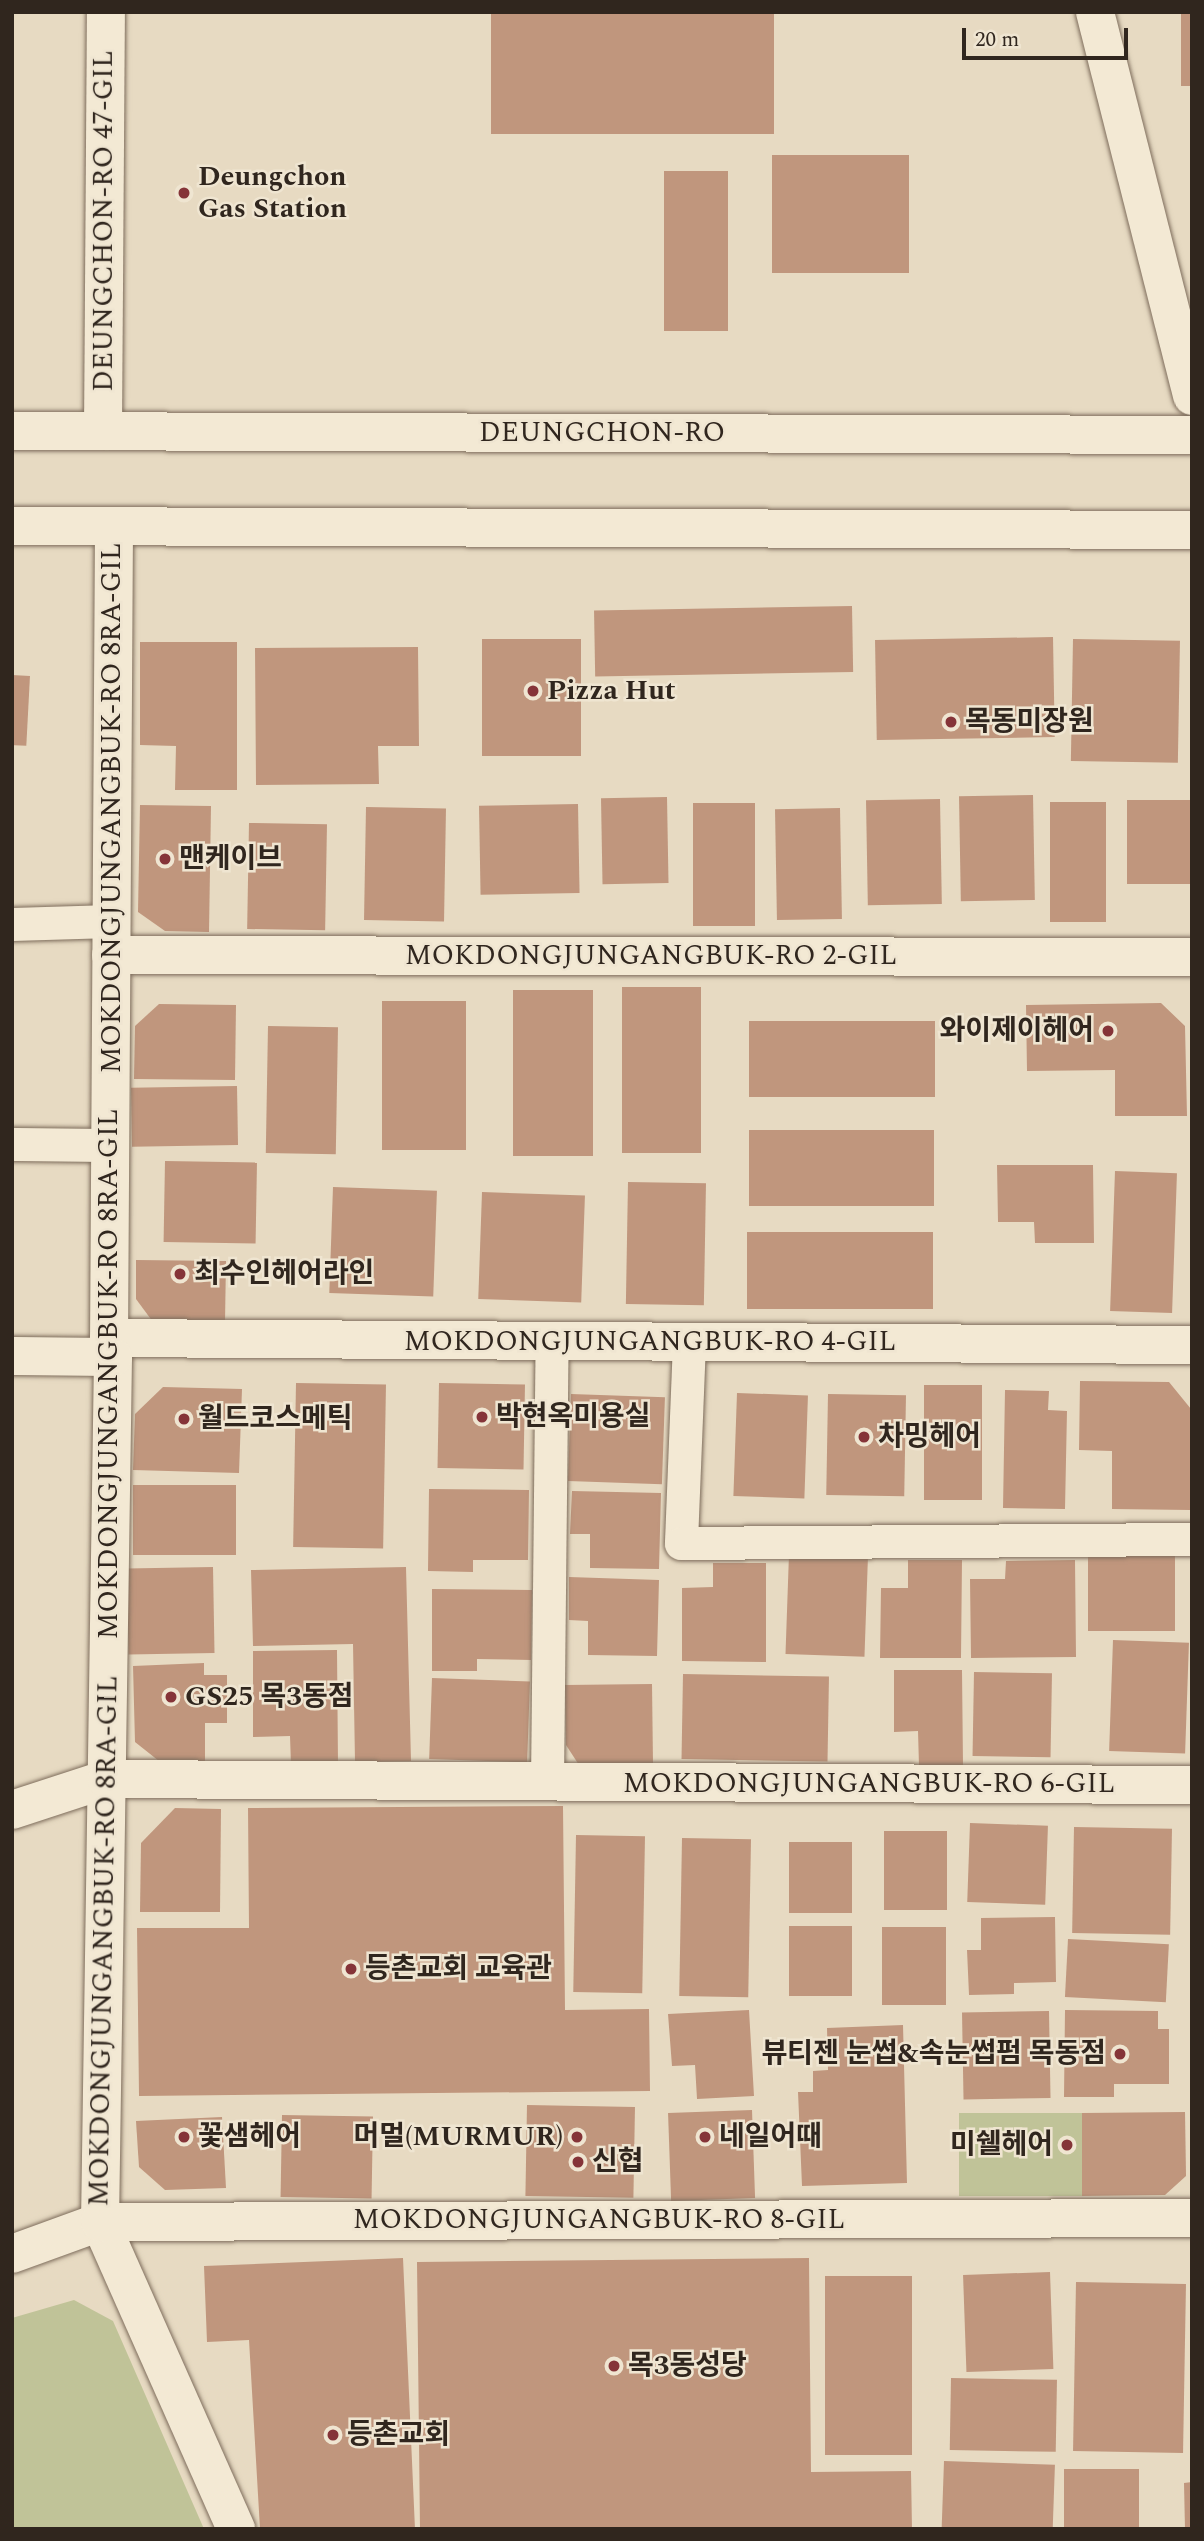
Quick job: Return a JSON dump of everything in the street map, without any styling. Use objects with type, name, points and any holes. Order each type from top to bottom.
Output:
[{"type":"street","name":"DEUNGCHON-RO 47-GIL","points":[[103,431],[106,12]]},
{"type":"street","points":[[1095,12],[1192,396]]},
{"type":"street","name":"DEUNGCHON-RO","points":[[12,430],[1192,435]]},
{"type":"street","points":[[12,526],[1192,530]]},
{"type":"street","name":"MOKDONGJUNGANGBUK-RO 8RA-GIL","points":[[100,2222],[111,1348],[114,527]]},
{"type":"street","name":"MOKDONGJUNGANGBUK-RO 2-GIL","points":[[111,938],[1192,957]]},
{"type":"street","name":"MOKDONGJUNGANGBUK-RO 4-GIL","points":[[12,1356],[111,1348],[552,1341],[1192,1345]]},
{"type":"street","name":"MOKDONGJUNGANGBUK-RO 6-GIL","points":[[12,1810],[107,1779],[1192,1785]]},
{"type":"street","name":"MOKDONGJUNGANGBUK-RO 8-GIL","points":[[12,2254],[100,2222],[1192,2218]]},
{"type":"street","points":[[100,2222],[236,2529]]},
{"type":"lane","points":[[12,924],[111,938]]},
{"type":"lane","points":[[12,1144],[110,1145]]},
{"type":"lane","points":[[547,1782],[552,1341]]},
{"type":"lane","points":[[689,1342],[681,1543],[1192,1539]]},
{"type":"green space","points":[[959,2113],[1082,2113],[1082,2196],[959,2196]]},
{"type":"green space","points":[[74,2300],[113,2321],[204,2529],[12,2529],[12,2318]]},
{"type":"building","points":[[491,12],[774,12],[774,134],[491,134]]},
{"type":"building","points":[[1181,13],[1192,13],[1192,86],[1181,86]]},
{"type":"building","points":[[772,155],[909,155],[909,273],[772,273]]},
{"type":"building","points":[[664,171],[728,171],[728,331],[664,331]]},
{"type":"building","points":[[852,606],[853,672],[595,676],[594,611]]},
{"type":"building","points":[[1053,637],[1055,737],[877,740],[875,640]]},
{"type":"building","points":[[482,639],[581,639],[581,756],[482,756]]},
{"type":"building","points":[[1073,639],[1180,641],[1178,763],[1071,761]]},
{"type":"building","points":[[140,642],[237,642],[237,790],[175,790],[176,746],[140,745]]},
{"type":"building","points":[[418,647],[419,746],[378,746],[379,784],[256,785],[255,648]]},
{"type":"building","points":[[12,675],[30,676],[26,746],[12,745]]},
{"type":"building","points":[[1033,795],[1035,900],[961,901],[959,796]]},
{"type":"building","points":[[667,797],[669,883],[603,884],[601,798]]},
{"type":"building","points":[[940,799],[942,904],[868,905],[866,800]]},
{"type":"building","points":[[1127,800],[1192,800],[1192,884],[1127,884]]},
{"type":"building","points":[[1050,802],[1106,802],[1106,922],[1050,922]]},
{"type":"building","points":[[693,803],[755,803],[755,926],[693,926]]},
{"type":"building","points":[[578,804],[580,893],[481,895],[479,806]]},
{"type":"building","points":[[140,805],[211,806],[209,932],[165,931],[138,912]]},
{"type":"building","points":[[366,807],[446,808],[444,921],[364,920]]},
{"type":"building","points":[[840,808],[842,919],[777,920],[775,809]]},
{"type":"building","points":[[249,823],[327,824],[325,930],[247,929]]},
{"type":"building","points":[[622,987],[701,987],[701,1153],[622,1153]]},
{"type":"building","points":[[513,990],[593,990],[593,1156],[513,1156]]},
{"type":"building","points":[[382,1001],[466,1001],[466,1150],[382,1150]]},
{"type":"building","points":[[1161,1003],[1185,1026],[1187,1116],[1115,1116],[1115,1070],[1027,1071],[1026,1005]]},
{"type":"building","points":[[159,1004],[236,1005],[235,1080],[134,1079],[135,1026]]},
{"type":"building","points":[[749,1021],[935,1021],[935,1097],[749,1097]]},
{"type":"building","points":[[268,1026],[338,1027],[336,1154],[266,1153]]},
{"type":"building","points":[[237,1086],[238,1145],[132,1147],[131,1088]]},
{"type":"building","points":[[749,1130],[934,1130],[934,1206],[749,1206]]},
{"type":"building","points":[[165,1161],[257,1163],[256,1244],[164,1242]]},
{"type":"building","points":[[997,1165],[1093,1165],[1094,1243],[1035,1243],[1034,1222],[998,1222]]},
{"type":"building","points":[[1115,1171],[1177,1173],[1172,1313],[1110,1311]]},
{"type":"building","points":[[628,1182],[706,1183],[704,1305],[626,1304]]},
{"type":"building","points":[[333,1187],[437,1191],[433,1297],[329,1293]]},
{"type":"building","points":[[482,1192],[585,1196],[581,1303],[478,1299]]},
{"type":"building","points":[[747,1232],[933,1232],[933,1309],[747,1309]]},
{"type":"building","points":[[136,1260],[226,1261],[225,1322],[153,1322],[136,1299]]},
{"type":"building","points":[[1080,1381],[1169,1382],[1191,1409],[1190,1510],[1112,1509],[1112,1451],[1079,1450]]},
{"type":"building","points":[[296,1383],[386,1385],[383,1549],[293,1547]]},
{"type":"building","points":[[439,1383],[525,1385],[524,1469],[438,1468]]},
{"type":"building","points":[[924,1385],[982,1385],[982,1500],[924,1500]]},
{"type":"building","points":[[163,1387],[242,1389],[239,1473],[133,1470],[135,1414]]},
{"type":"building","points":[[1005,1390],[1049,1391],[1048,1410],[1067,1411],[1065,1509],[1003,1508]]},
{"type":"building","points":[[737,1393],[808,1395],[804,1498],[733,1496]]},
{"type":"building","points":[[571,1394],[665,1397],[662,1484],[568,1481]]},
{"type":"building","points":[[828,1394],[906,1395],[904,1496],[826,1495]]},
{"type":"building","points":[[133,1485],[236,1485],[236,1555],[133,1555]]},
{"type":"building","points":[[429,1489],[529,1490],[528,1560],[473,1560],[473,1572],[428,1571]]},
{"type":"building","points":[[572,1491],[661,1493],[659,1569],[590,1568],[590,1534],[570,1534]]},
{"type":"building","points":[[789,1554],[868,1557],[864,1657],[786,1654]]},
{"type":"building","points":[[1088,1556],[1175,1556],[1175,1631],[1088,1631]]},
{"type":"building","points":[[908,1560],[962,1560],[961,1658],[880,1658],[881,1588],[908,1588]]},
{"type":"building","points":[[1075,1560],[1076,1657],[971,1658],[970,1579],[1005,1579],[1006,1561]]},
{"type":"building","points":[[713,1563],[766,1563],[766,1662],[682,1661],[682,1588],[713,1587]]},
{"type":"building","points":[[213,1567],[215,1653],[129,1654],[127,1569]]},
{"type":"building","points":[[406,1567],[411,1761],[355,1762],[353,1644],[253,1646],[251,1570]]},
{"type":"building","points":[[569,1577],[659,1580],[657,1656],[588,1655],[588,1621],[569,1620]]},
{"type":"building","points":[[432,1589],[532,1590],[531,1660],[477,1659],[477,1671],[432,1671]]},
{"type":"building","points":[[1113,1640],[1189,1643],[1185,1754],[1109,1751]]},
{"type":"building","points":[[337,1650],[338,1764],[291,1765],[290,1736],[253,1737],[253,1651]]},
{"type":"building","points":[[204,1663],[204,1675],[227,1675],[227,1723],[205,1723],[205,1764],[164,1765],[135,1742],[133,1666]]},
{"type":"building","points":[[894,1670],[962,1670],[963,1765],[919,1766],[918,1731],[894,1732]]},
{"type":"building","points":[[974,1672],[1052,1673],[1051,1757],[973,1756]]},
{"type":"building","points":[[683,1674],[829,1677],[827,1762],[682,1759]]},
{"type":"building","points":[[432,1678],[530,1681],[527,1762],[429,1759]]},
{"type":"building","points":[[652,1684],[653,1764],[579,1765],[566,1745],[565,1685]]},
{"type":"building","name":"등촌교회 교육관","points":[[563,1806],[565,2010],[649,2009],[650,2091],[139,2096],[137,1928],[249,1928],[248,1808]]},
{"type":"building","points":[[175,1808],[221,1809],[220,1912],[140,1912],[141,1843]]},
{"type":"building","points":[[970,1823],[1048,1826],[1045,1905],[967,1902]]},
{"type":"building","points":[[1074,1827],[1172,1829],[1170,1935],[1072,1933]]},
{"type":"building","points":[[884,1831],[947,1831],[947,1910],[884,1910]]},
{"type":"building","points":[[576,1835],[645,1836],[642,1993],[573,1992]]},
{"type":"building","points":[[682,1838],[751,1839],[748,1997],[679,1996]]},
{"type":"building","points":[[789,1842],[852,1842],[852,1913],[789,1913]]},
{"type":"building","points":[[1055,1917],[1056,1982],[1014,1983],[1014,1994],[969,1995],[967,1950],[981,1950],[981,1918]]},
{"type":"building","points":[[789,1926],[852,1926],[852,1996],[789,1996]]},
{"type":"building","points":[[882,1927],[946,1927],[946,2005],[882,2005]]},
{"type":"building","points":[[1068,1939],[1169,1944],[1166,2002],[1065,1997]]},
{"type":"building","points":[[749,2010],[754,2096],[697,2099],[695,2065],[672,2066],[668,2014]]},
{"type":"building","points":[[1065,2010],[1158,2011],[1158,2029],[1169,2029],[1169,2084],[1114,2084],[1114,2097],[1064,2097]]},
{"type":"building","points":[[1049,2011],[1051,2098],[964,2100],[962,2013]]},
{"type":"building","points":[[903,2025],[907,2183],[802,2186],[798,2092],[813,2092],[813,2071],[828,2070],[827,2028]]},
{"type":"building","points":[[527,2105],[635,2107],[633,2198],[525,2196]]},
{"type":"building","points":[[752,2110],[755,2198],[671,2201],[668,2113]]},
{"type":"building","points":[[1185,2112],[1186,2176],[1165,2195],[1082,2196],[1082,2113]]},
{"type":"building","points":[[282,2115],[373,2117],[372,2199],[281,2197]]},
{"type":"building","points":[[222,2117],[226,2188],[165,2190],[139,2167],[136,2121]]},
{"type":"building","name":"등촌교회","points":[[403,2258],[415,2529],[260,2529],[249,2340],[207,2342],[204,2266]]},
{"type":"building","name":"목3동성당","points":[[809,2258],[811,2472],[911,2471],[912,2529],[420,2529],[417,2262]]},
{"type":"building","points":[[1050,2272],[1053,2369],[966,2372],[963,2275]]},
{"type":"building","points":[[825,2276],[912,2276],[912,2455],[825,2455]]},
{"type":"building","points":[[1076,2282],[1186,2284],[1183,2453],[1073,2451]]},
{"type":"building","points":[[951,2378],[1057,2380],[1056,2452],[950,2450]]},
{"type":"building","points":[[944,2461],[1055,2465],[1053,2529],[942,2529]]},
{"type":"building","points":[[1064,2469],[1139,2469],[1139,2529],[1064,2529]]},
{"type":"building","points":[[1192,2482],[1192,2529],[1185,2529],[1184,2483]]},
{"type":"place","name":"Deungchon Gas Station","points":[[184,193]]},
{"type":"place","name":"Pizza Hut","points":[[533,691]]},
{"type":"place","name":"목동미장원","points":[[951,722]]},
{"type":"place","name":"맨케이브","points":[[165,859]]},
{"type":"place","name":"와이제이헤어","points":[[1108,1031]]},
{"type":"place","name":"최수인헤어라인","points":[[180,1274]]},
{"type":"place","name":"박현옥미용실","points":[[482,1417]]},
{"type":"place","name":"월드코스메틱","points":[[184,1419]]},
{"type":"place","name":"차밍헤어","points":[[864,1437]]},
{"type":"place","name":"GS25 목3동점","points":[[171,1697]]},
{"type":"place","name":"등촌교회 교육관","points":[[351,1969]]},
{"type":"place","name":"뷰티젠 눈썹&속눈썹펌 목동점","points":[[1120,2054]]},
{"type":"place","name":"꽃샘헤어","points":[[184,2137]]},
{"type":"place","name":"머멀(MURMUR)","points":[[577,2137]]},
{"type":"place","name":"네일어때","points":[[705,2137]]},
{"type":"place","name":"미쉘헤어","points":[[1067,2145]]},
{"type":"place","name":"신협","points":[[578,2162]]},
{"type":"place","name":"목3동성당","points":[[614,2366]]},
{"type":"place","name":"등촌교회","points":[[333,2435]]}]
